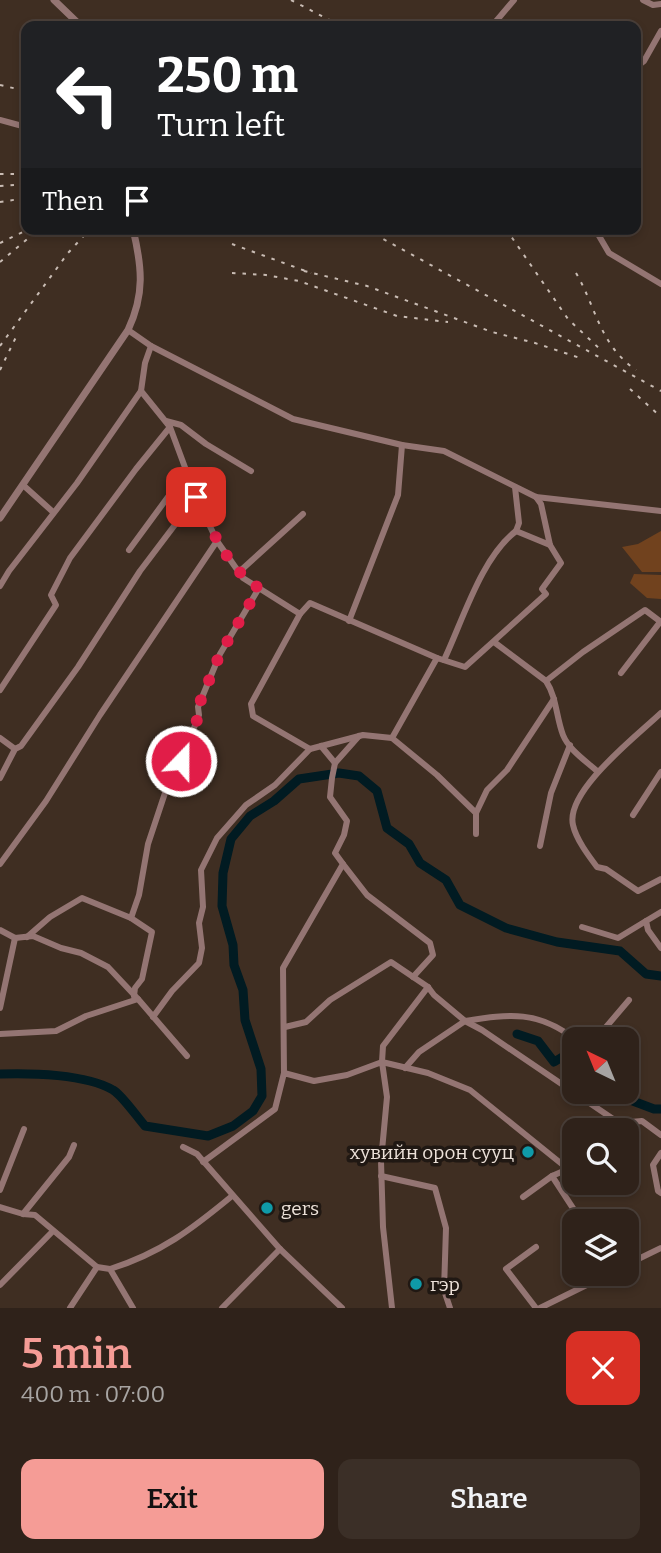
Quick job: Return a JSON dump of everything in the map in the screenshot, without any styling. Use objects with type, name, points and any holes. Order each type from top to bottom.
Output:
[{"type":"street","points":[[54,0],[76,21]]},
{"type":"street","points":[[496,21],[514,0]]},
{"type":"street","points":[[643,0],[661,5]]},
{"type":"street","points":[[641,63],[661,31]]},
{"type":"street","points":[[0,120],[21,126]]},
{"type":"street","points":[[0,518],[128,330],[140,299],[141,276],[134,235]]},
{"type":"street","points":[[599,235],[609,253],[661,284]]},
{"type":"street","points":[[128,330],[151,346],[293,419],[402,445],[444,451],[536,497],[661,512]]},
{"type":"street","points":[[0,586],[141,391],[145,363],[151,346]]},
{"type":"street","points":[[141,391],[170,427],[196,497],[217,541],[243,578],[300,614]]},
{"type":"street","points":[[164,421],[181,425],[206,444],[251,471]]},
{"type":"street","points":[[0,690],[56,605],[51,595],[70,558],[170,427]]},
{"type":"street","points":[[349,621],[398,495],[402,445]]},
{"type":"street","points":[[129,550],[187,471]]},
{"type":"street","points":[[23,485],[53,512]]},
{"type":"street","points":[[444,660],[483,575],[502,542],[516,531],[519,523],[515,487]]},
{"type":"street","points":[[0,778],[15,749],[21,746],[78,667],[140,571],[196,497]]},
{"type":"street","points":[[310,749],[253,716],[251,704],[300,614],[310,603],[436,658],[465,667],[546,594],[542,589],[561,563],[550,545],[541,504],[536,497]]},
{"type":"street","points":[[239,572],[303,514]]},
{"type":"street","points":[[516,531],[550,545]]},
{"type":"street","points":[[0,864],[46,802],[100,715],[217,541]]},
{"type":"street","points":[[131,918],[139,895],[148,844],[165,793],[199,715],[198,707],[220,654],[259,588]]},
{"type":"street","points":[[546,681],[645,610],[661,622],[621,673]]},
{"type":"street","points":[[494,642],[546,681],[554,699],[563,736],[598,772]]},
{"type":"street","points":[[392,738],[436,658]]},
{"type":"street","points":[[476,834],[476,813],[487,790],[507,770],[554,699]]},
{"type":"street","points":[[661,713],[598,772],[579,797],[573,814],[573,825],[597,867],[606,869],[638,891],[661,878]]},
{"type":"street","points":[[153,1017],[199,963],[202,948],[199,923],[204,907],[201,870],[217,838],[246,805],[275,785],[310,749],[359,736],[392,738],[437,775],[476,813]]},
{"type":"street","points":[[359,736],[335,763],[330,797],[347,821],[344,835],[335,853],[368,895],[430,943],[433,956],[413,977]]},
{"type":"street","points":[[0,738],[15,749]]},
{"type":"street","points":[[540,846],[551,793],[570,745]]},
{"type":"street","points":[[320,746],[335,763]]},
{"type":"street","points":[[633,816],[661,772]]},
{"type":"street","points":[[204,1162],[275,1110],[284,1073],[283,968],[343,864]]},
{"type":"street","points":[[27,937],[50,917],[82,898],[131,918],[152,932],[142,979],[135,988],[136,997]]},
{"type":"street","points":[[582,927],[618,938],[661,912]]},
{"type":"street","points":[[646,921],[648,930],[661,948]]},
{"type":"street","points":[[0,930],[15,938],[33,936],[81,953],[108,967],[187,1056]]},
{"type":"street","points":[[0,1008],[15,938]]},
{"type":"street","points":[[285,1027],[306,1022],[330,1000],[391,962],[428,987],[465,1021],[612,1118]]},
{"type":"street","points":[[392,1308],[383,1227],[381,1176],[387,1097],[383,1046],[428,987]]},
{"type":"street","points":[[0,1034],[56,1031],[136,997]]},
{"type":"street","points":[[606,1027],[629,1000]]},
{"type":"street","points":[[405,1068],[419,1052],[465,1021],[526,1015],[562,1028]]},
{"type":"street","points":[[284,1073],[314,1081],[347,1076],[383,1062],[428,1073],[470,1090],[562,1164]]},
{"type":"street","points":[[639,1121],[661,1135]]},
{"type":"street","points":[[0,1190],[24,1129]]},
{"type":"street","points":[[23,1214],[55,1176],[74,1145]]},
{"type":"street","points":[[183,1147],[197,1154],[280,1248],[342,1308]]},
{"type":"street","points":[[661,1153],[653,1165],[658,1191],[661,1193]]},
{"type":"street","points":[[523,1197],[562,1172]]},
{"type":"street","points":[[381,1176],[435,1188],[446,1228],[444,1290],[450,1308]]},
{"type":"street","points":[[552,1176],[574,1209]]},
{"type":"street","points":[[0,1207],[35,1215],[97,1267],[110,1269],[174,1242],[232,1196]]},
{"type":"street","points":[[0,1285],[53,1231]]},
{"type":"street","points":[[536,1247],[506,1269],[538,1308],[583,1286]]},
{"type":"street","points":[[222,1308],[280,1248]]},
{"type":"street","points":[[639,1259],[661,1248]]},
{"type":"street","points":[[71,1308],[97,1267]]},
{"type":"street","points":[[110,1269],[133,1308]]},
{"type":"shaded area","points":[[661,531],[661,572],[642,572],[622,547],[638,544]]},
{"type":"shaded area","points":[[634,574],[661,575],[661,599],[647,598],[630,583]]},
{"type":"waterway","points":[[0,1074],[42,1074],[102,1085],[117,1093],[145,1126],[208,1136],[233,1126],[253,1111],[262,1096],[261,1069],[245,1020],[243,990],[234,965],[233,945],[222,906],[223,873],[231,839],[250,816],[274,801],[299,779],[339,773],[359,776],[377,791],[387,828],[409,844],[420,863],[446,880],[460,905],[506,928],[557,942],[620,951],[646,974],[661,976]]},
{"type":"waterway","points":[[517,1034],[538,1041],[554,1062],[562,1057]]},
{"type":"waterway","points":[[639,1103],[661,1109]]},
{"type":"railway","points":[[291,0],[331,21]]},
{"type":"railway","points":[[0,85],[21,90]]},
{"type":"railway","points":[[0,174],[21,174]]},
{"type":"railway","points":[[0,186],[21,184]]},
{"type":"railway","points":[[0,202],[21,199]]},
{"type":"railway","points":[[0,243],[21,233]]},
{"type":"railway","points":[[0,262],[32,235]]},
{"type":"railway","points":[[0,346],[68,253],[84,235]]},
{"type":"railway","points":[[376,235],[661,391]]},
{"type":"railway","points":[[510,235],[568,319],[603,352]]},
{"type":"railway","points":[[232,244],[311,273]]},
{"type":"railway","points":[[304,271],[367,286],[492,332],[583,359]]},
{"type":"railway","points":[[232,273],[299,281],[397,316],[448,322]]},
{"type":"railway","points":[[576,273],[606,337],[614,349],[636,370]]},
{"type":"railway","points":[[0,370],[17,335]]},
{"type":"railway","points":[[630,389],[661,417]]},
{"type":"place","name":"хувийн орон сууц","points":[[528,1152]]},
{"type":"place","name":"gers","points":[[267,1208]]},
{"type":"place","name":"гэр","points":[[416,1284]]},
{"type":"route","points":[[181,761],[199,715],[198,707],[220,654],[259,588],[243,578],[217,541],[196,497]]}]
